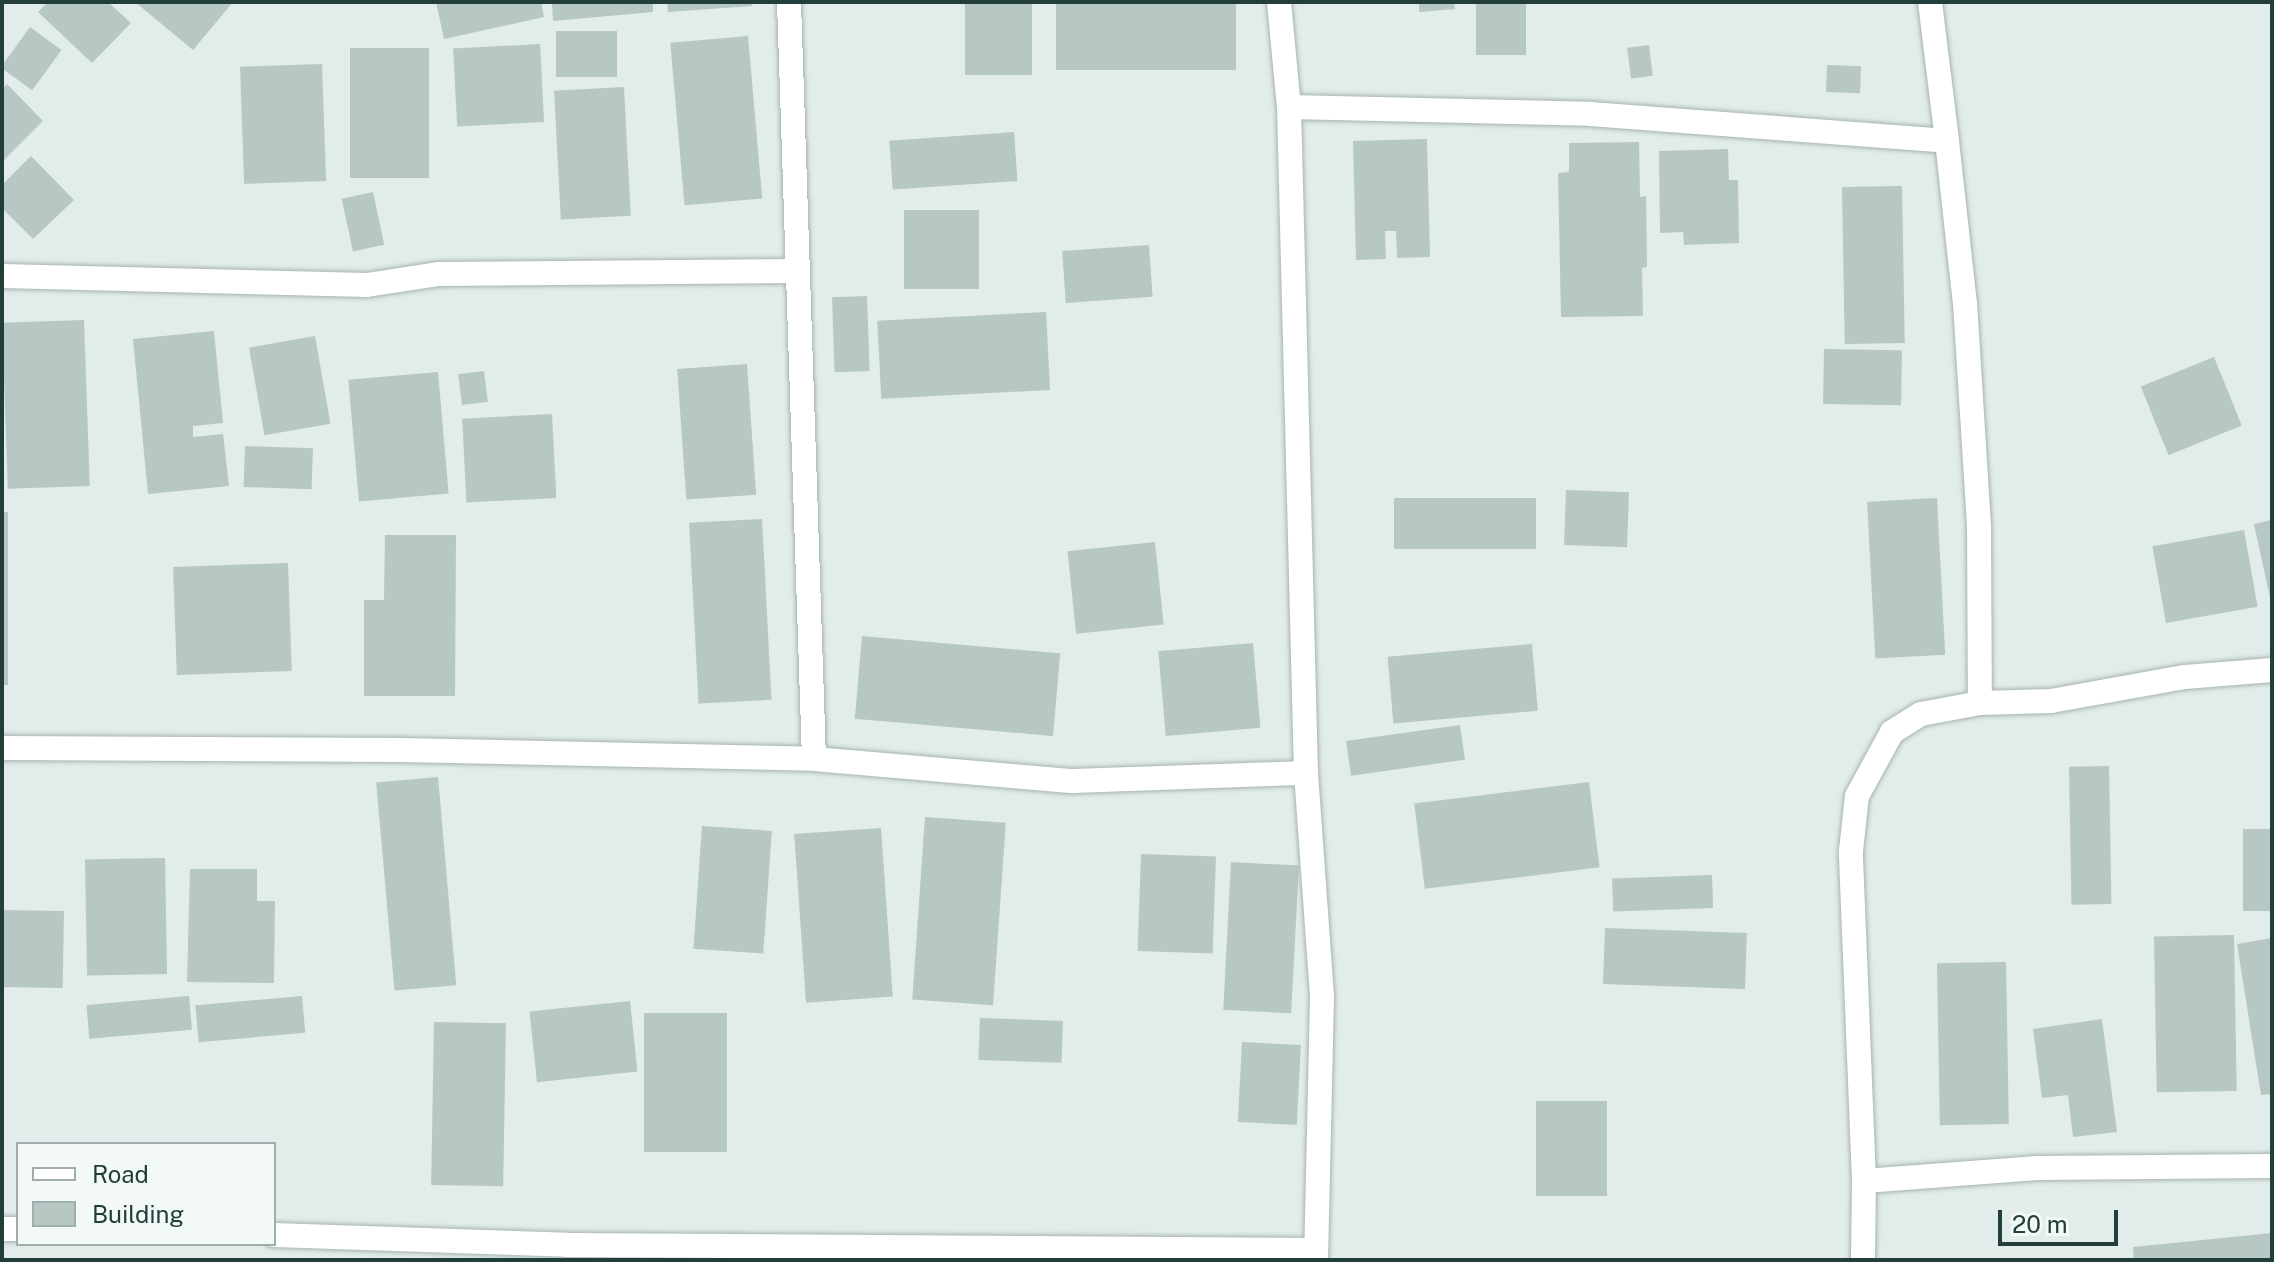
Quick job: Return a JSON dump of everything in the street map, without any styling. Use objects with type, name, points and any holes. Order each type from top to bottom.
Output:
[{"type":"street","points":[[789,2],[795,271],[814,759]]},
{"type":"street","points":[[276,1235],[568,1252],[1316,1255],[1322,997],[1306,773],[1289,107],[1279,2]]},
{"type":"street","points":[[1930,2],[1965,303],[1979,528],[1980,703]]},
{"type":"street","points":[[1289,107],[1590,114],[1947,141]]},
{"type":"street","points":[[2,276],[367,285],[439,274],[795,271]]},
{"type":"street","points":[[1863,1260],[1864,1181],[1851,851],[1857,796],[1892,732],[1921,714],[1980,703],[2051,701],[2185,677],[2272,670]]},
{"type":"street","points":[[2,748],[401,750],[814,759],[1073,781],[1306,773]]},
{"type":"street","points":[[1864,1181],[2038,1168],[2272,1166]]},
{"type":"building","points":[[48,2],[108,2],[131,23],[92,63],[38,12]]},
{"type":"building","points":[[135,2],[233,2],[193,50]]},
{"type":"building","points":[[436,2],[541,2],[544,17],[444,39]]},
{"type":"building","points":[[552,2],[653,2],[653,12],[553,21]]},
{"type":"building","points":[[667,2],[751,2],[752,6],[668,12]]},
{"type":"building","points":[[965,2],[1032,2],[1032,75],[965,75]]},
{"type":"building","points":[[1056,2],[1236,2],[1236,70],[1056,70]]},
{"type":"building","points":[[1419,2],[1454,2],[1455,9],[1419,12]]},
{"type":"building","points":[[1476,2],[1526,2],[1526,55],[1476,55]]},
{"type":"building","points":[[30,27],[62,50],[32,90],[2,68]]},
{"type":"building","points":[[556,31],[617,31],[617,77],[556,77]]},
{"type":"building","points":[[748,36],[762,198],[685,205],[670,43]]},
{"type":"building","points":[[540,44],[544,122],[457,126],[453,49]]},
{"type":"building","points":[[1649,45],[1653,76],[1631,78],[1627,48]]},
{"type":"building","points":[[350,48],[429,48],[429,178],[350,178]]},
{"type":"building","points":[[322,64],[326,181],[244,184],[240,67]]},
{"type":"building","points":[[1827,65],[1861,66],[1860,93],[1826,92]]},
{"type":"building","points":[[7,84],[43,121],[2,162],[2,89]]},
{"type":"building","points":[[624,87],[631,216],[561,219],[554,91]]},
{"type":"building","points":[[1014,132],[1017,181],[893,190],[889,141]]},
{"type":"building","points":[[1427,139],[1430,257],[1397,258],[1396,231],[1385,231],[1386,259],[1356,260],[1353,141]]},
{"type":"building","points":[[1639,142],[1640,197],[1646,196],[1647,267],[1642,268],[1643,316],[1561,317],[1558,173],[1569,172],[1569,143]]},
{"type":"building","points":[[1728,149],[1729,180],[1738,180],[1739,243],[1684,245],[1683,232],[1660,233],[1659,151]]},
{"type":"building","points":[[31,156],[74,200],[33,239],[2,208],[2,185]]},
{"type":"building","points":[[1902,186],[1905,343],[1845,344],[1842,187]]},
{"type":"building","points":[[373,192],[384,245],[353,251],[342,199]]},
{"type":"building","points":[[904,210],[979,210],[979,289],[904,289]]},
{"type":"building","points":[[1149,245],[1153,297],[1066,303],[1062,251]]},
{"type":"building","points":[[867,296],[870,371],[835,372],[832,297]]},
{"type":"building","points":[[1046,312],[1050,390],[881,399],[877,321]]},
{"type":"building","points":[[84,320],[90,486],[8,489],[2,323]]},
{"type":"building","points":[[214,331],[223,423],[193,426],[193,437],[223,434],[229,486],[148,494],[133,339]]},
{"type":"building","points":[[315,336],[330,424],[264,435],[249,348]]},
{"type":"building","points":[[1824,349],[1902,350],[1901,405],[1823,404]]},
{"type":"building","points":[[2214,357],[2242,426],[2168,455],[2141,387]]},
{"type":"building","points":[[747,364],[756,495],[686,500],[677,369]]},
{"type":"building","points":[[484,371],[488,402],[462,405],[458,374]]},
{"type":"building","points":[[438,372],[449,494],[359,501],[348,380]]},
{"type":"building","points":[[552,414],[556,498],[467,503],[462,419]]},
{"type":"building","points":[[245,446],[313,448],[312,489],[244,487]]},
{"type":"building","points":[[1566,490],[1629,492],[1627,547],[1564,545]]},
{"type":"building","points":[[1394,498],[1536,498],[1536,549],[1394,549]]},
{"type":"building","points":[[1937,498],[1945,655],[1875,658],[1867,502]]},
{"type":"building","points":[[2,512],[8,512],[8,685],[2,685]]},
{"type":"building","points":[[762,519],[771,700],[699,704],[689,523]]},
{"type":"building","points":[[2272,520],[2272,602],[2271,602],[2254,524]]},
{"type":"building","points":[[2244,530],[2258,607],[2166,623],[2152,546]]},
{"type":"building","points":[[385,535],[456,535],[455,696],[364,696],[364,600],[384,600]]},
{"type":"building","points":[[1155,542],[1164,625],[1076,634],[1067,551]]},
{"type":"building","points":[[288,563],[292,671],[177,675],[173,567]]},
{"type":"building","points":[[862,636],[1060,653],[1053,736],[855,719]]},
{"type":"building","points":[[1253,643],[1260,728],[1166,736],[1158,651]]},
{"type":"building","points":[[1532,644],[1538,711],[1393,723],[1388,657]]},
{"type":"building","points":[[1460,725],[1465,760],[1351,776],[1346,741]]},
{"type":"building","points":[[2109,766],[2111,904],[2071,905],[2069,767]]},
{"type":"building","points":[[438,777],[456,985],[394,991],[376,782]]},
{"type":"building","points":[[1589,782],[1599,867],[1425,889],[1414,803]]},
{"type":"building","points":[[925,817],[1006,823],[993,1005],[912,1000]]},
{"type":"building","points":[[702,826],[772,831],[763,954],[693,949]]},
{"type":"building","points":[[881,828],[893,997],[806,1003],[794,834]]},
{"type":"building","points":[[2243,829],[2272,829],[2272,911],[2243,911]]},
{"type":"building","points":[[1141,854],[1216,857],[1213,954],[1138,951]]},
{"type":"building","points":[[165,858],[167,974],[87,975],[85,859]]},
{"type":"building","points":[[1231,862],[1299,866],[1291,1013],[1223,1010]]},
{"type":"building","points":[[190,869],[257,869],[257,901],[275,901],[274,983],[187,982]]},
{"type":"building","points":[[1712,875],[1713,908],[1613,911],[1612,878]]},
{"type":"building","points":[[2,910],[64,911],[63,988],[2,987]]},
{"type":"building","points":[[1605,928],[1747,933],[1745,989],[1603,984]]},
{"type":"building","points":[[2234,935],[2237,1091],[2157,1092],[2154,936]]},
{"type":"building","points":[[2272,938],[2272,1094],[2261,1095],[2237,944]]},
{"type":"building","points":[[2006,962],[2009,1124],[1940,1125],[1937,963]]},
{"type":"building","points":[[189,996],[192,1030],[89,1039],[86,1005]]},
{"type":"building","points":[[302,996],[305,1033],[199,1042],[195,1005]]},
{"type":"building","points":[[630,1001],[637,1072],[537,1082],[530,1012]]},
{"type":"building","points":[[644,1013],[727,1013],[727,1152],[644,1152]]},
{"type":"building","points":[[980,1018],[1063,1021],[1061,1063],[979,1060]]},
{"type":"building","points":[[2102,1019],[2117,1132],[2073,1137],[2068,1095],[2042,1098],[2033,1029]]},
{"type":"building","points":[[434,1022],[506,1023],[503,1186],[431,1185]]},
{"type":"building","points":[[1242,1042],[1301,1045],[1297,1125],[1238,1122]]},
{"type":"building","points":[[1536,1101],[1607,1101],[1607,1196],[1536,1196]]},
{"type":"building","points":[[2272,1233],[2272,1260],[2134,1260],[2133,1247]]}]
